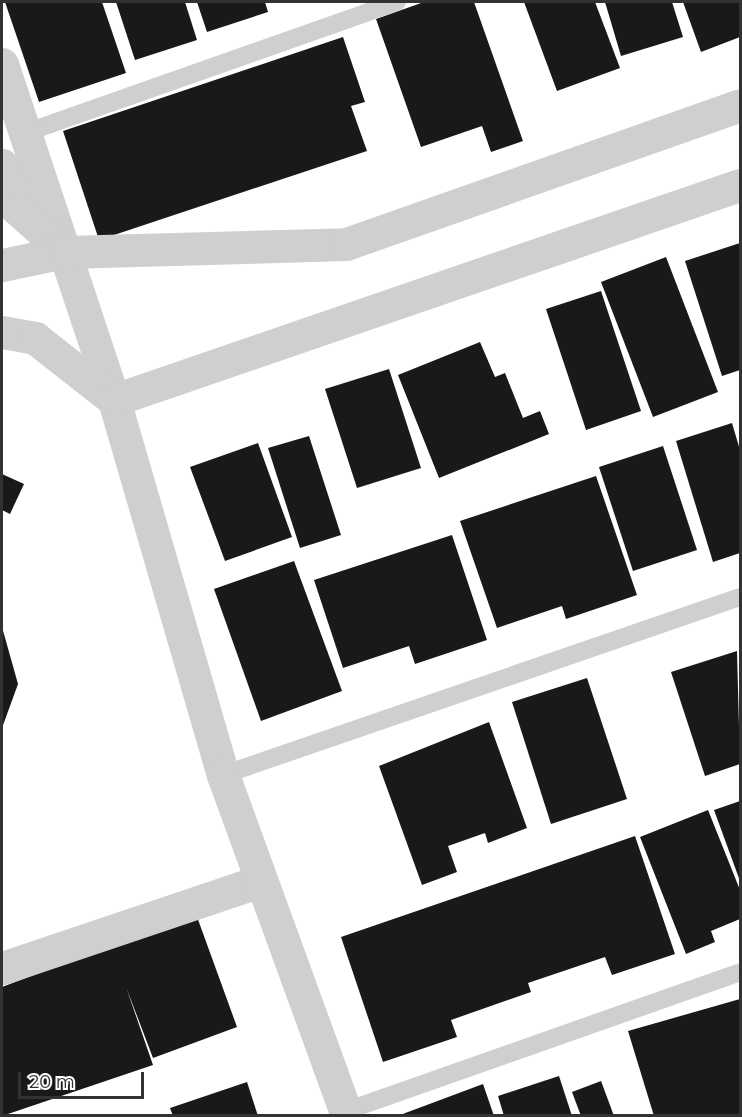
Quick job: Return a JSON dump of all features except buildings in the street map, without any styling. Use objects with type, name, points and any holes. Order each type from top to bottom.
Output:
[{"type":"street","points":[[2,64],[114,400],[223,775],[346,1113]]},
{"type":"street","points":[[2,265],[64,252],[346,244],[741,105]]},
{"type":"street","points":[[2,165],[16,208],[64,252]]},
{"type":"street","points":[[114,400],[741,185]]},
{"type":"street","points":[[2,332],[35,338],[114,400]]},
{"type":"street","points":[[2,968],[261,881]]},
{"type":"lane","points":[[25,133],[397,2]]},
{"type":"lane","points":[[223,775],[741,597]]},
{"type":"lane","points":[[346,1113],[741,972]]}]
